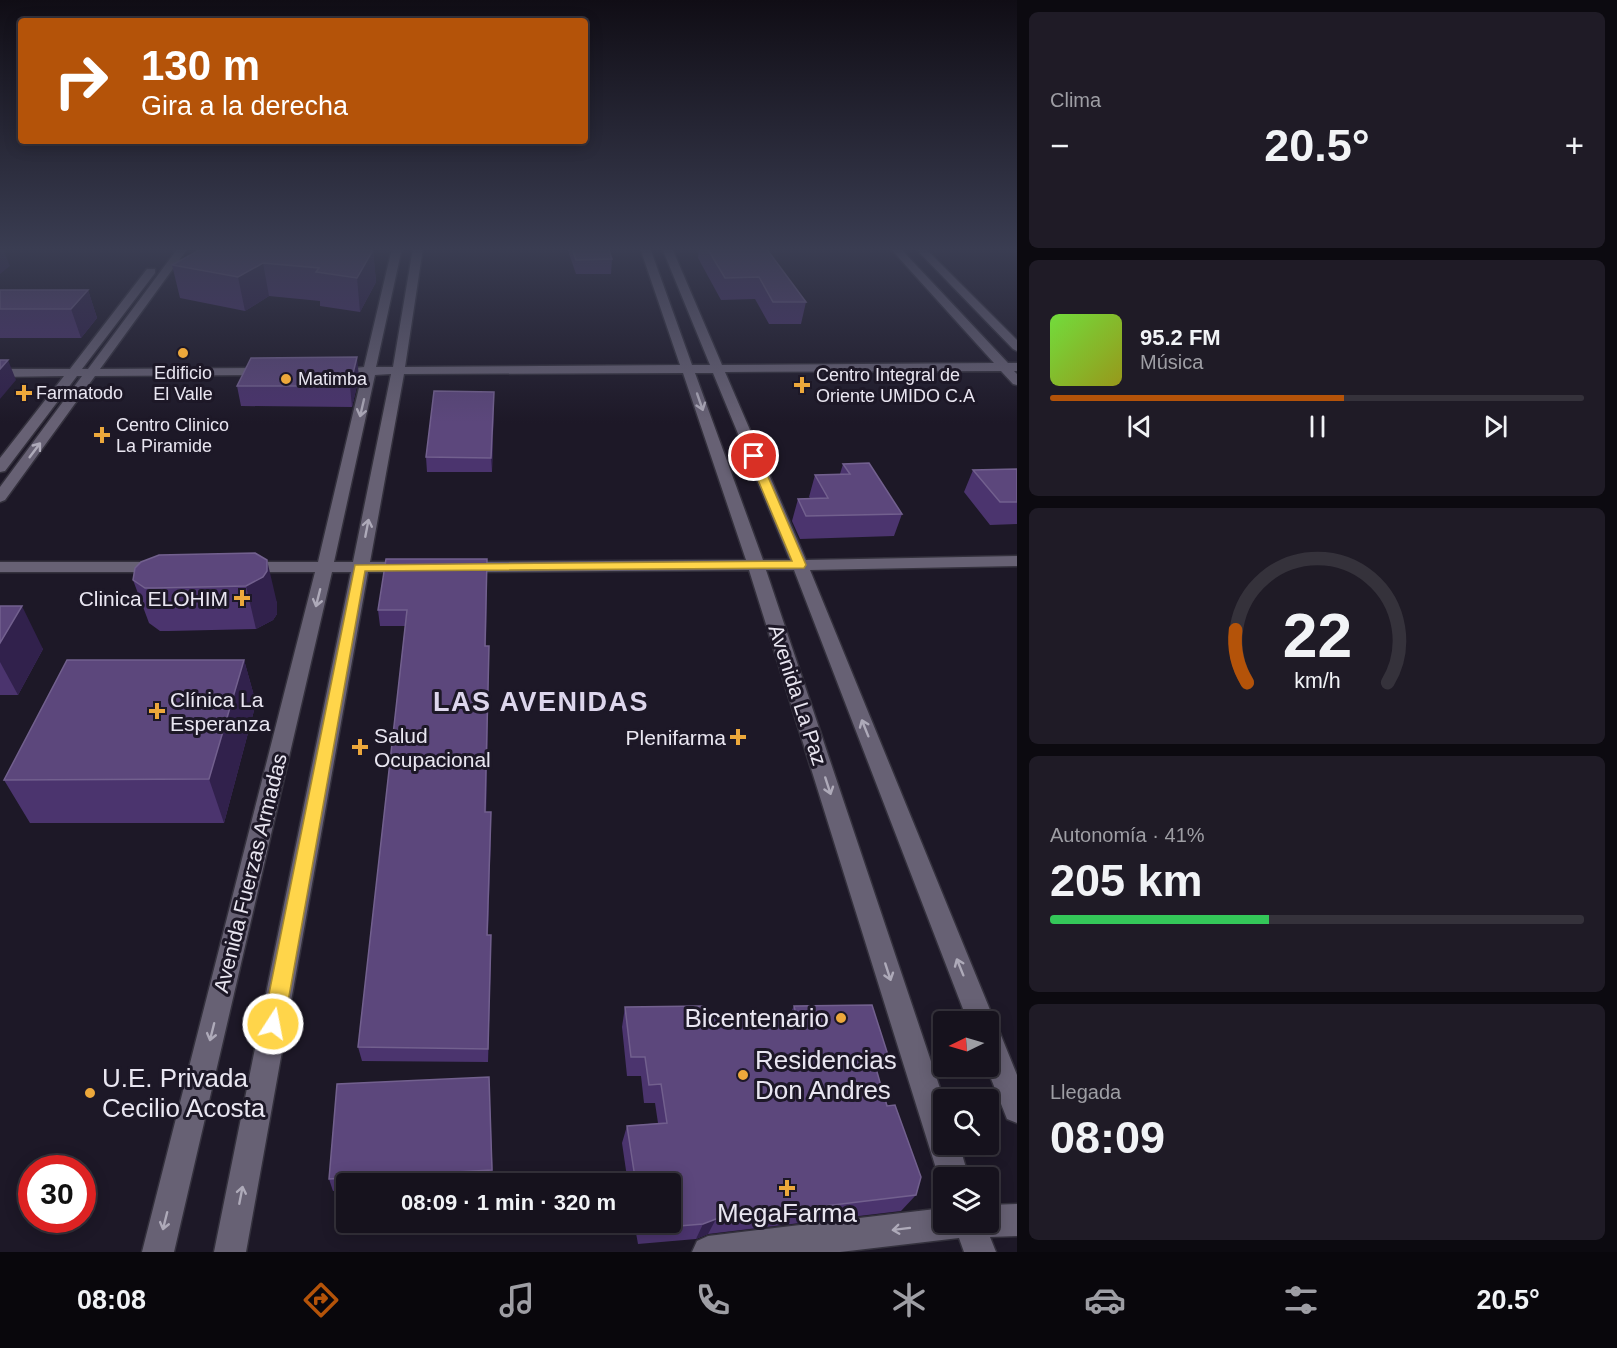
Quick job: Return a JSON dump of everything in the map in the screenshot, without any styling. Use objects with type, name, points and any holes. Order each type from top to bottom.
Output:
[{"type":"street","points":[[0,468],[125,306]]},
{"type":"street","points":[[0,497],[141,306]]},
{"type":"street","name":"Avenida Fuerzas Armadas","points":[[158,1252],[325,567],[385,306]]},
{"type":"street","name":"Avenida Fuerzas Armadas","points":[[230,1252],[408,306]]},
{"type":"street","name":"Avenida La Paz","points":[[666,306],[756,565],[933,1110]]},
{"type":"street","points":[[691,306],[800,565],[978,1011]]},
{"type":"street","points":[[949,306],[1017,381]]},
{"type":"street","points":[[977,306],[1017,347]]},
{"type":"street","points":[[348,371],[1017,367]]},
{"type":"street","points":[[0,373],[278,372]]},
{"type":"street","points":[[453,567],[1017,561]]},
{"type":"street","points":[[0,567],[174,567]]},
{"type":"street","points":[[232,567],[429,567]]},
{"type":"street","points":[[999,1065],[1017,1109]]},
{"type":"street","points":[[999,1224],[1017,1220]]},
{"type":"street","points":[[708,1252],[933,1232]]},
{"type":"building","points":[[0,306],[73,306],[71,309],[0,309]]},
{"type":"building","points":[[357,357],[350,386],[237,386],[251,358]]},
{"type":"building","points":[[0,360],[8,360],[0,369]]},
{"type":"building","points":[[434,391],[494,392],[491,458],[426,457]]},
{"type":"building","points":[[869,463],[902,514],[806,516],[798,499],[828,498],[815,475],[850,474],[843,464]]},
{"type":"building","points":[[1017,469],[1017,502],[1000,502],[973,470]]},
{"type":"building","points":[[255,553],[267,560],[267,571],[263,577],[246,586],[145,588],[133,580],[135,568],[141,562],[159,555]]},
{"type":"building","points":[[386,559],[487,559],[485,646],[489,646],[485,812],[491,812],[487,935],[491,935],[488,1049],[358,1047],[407,610],[378,610]]},
{"type":"building","points":[[0,606],[22,606],[0,643]]},
{"type":"building","points":[[67,660],[244,660],[209,779],[4,780]]},
{"type":"building","points":[[872,1005],[888,1055],[872,1055],[887,1106],[895,1105],[921,1177],[916,1195],[716,1219],[703,1224],[681,1226],[681,1173],[634,1173],[627,1126],[667,1123],[661,1084],[649,1085],[645,1057],[631,1057],[625,1007],[703,1006],[705,1016],[796,1014],[794,1006]]},
{"type":"building","points":[[489,1077],[492,1170],[438,1173],[336,1173],[336,1179],[329,1179],[337,1084]]},
{"type":"place","name":"Edificio El Valle","points":[[183,353]]},
{"type":"place","name":"Matimba","points":[[286,379]]},
{"type":"place","name":"Centro Integral de Oriente UMIDO C.A","points":[[802,385]]},
{"type":"place","name":"Farmatodo","points":[[24,393]]},
{"type":"place","name":"Centro Clinico La Piramide","points":[[102,435]]},
{"type":"place","name":"Clinica ELOHIM","points":[[242,598]]},
{"type":"place","name":"Clínica La Esperanza","points":[[157,711]]},
{"type":"place","name":"Plenifarma","points":[[738,737]]},
{"type":"place","name":"Salud Ocupacional","points":[[360,747]]},
{"type":"place","name":"Bicentenario","points":[[841,1018]]},
{"type":"place","name":"Residencias Don Andres","points":[[743,1075]]},
{"type":"place","name":"U.E. Privada Cecilio Acosta","points":[[90,1093]]},
{"type":"place","name":"MegaFarma","points":[[787,1188]]},
{"type":"district","name":"LAS AVENIDAS","points":[[541,702]]},
{"type":"route","points":[[273,1024],[359,568],[800,565],[754,456]]}]
